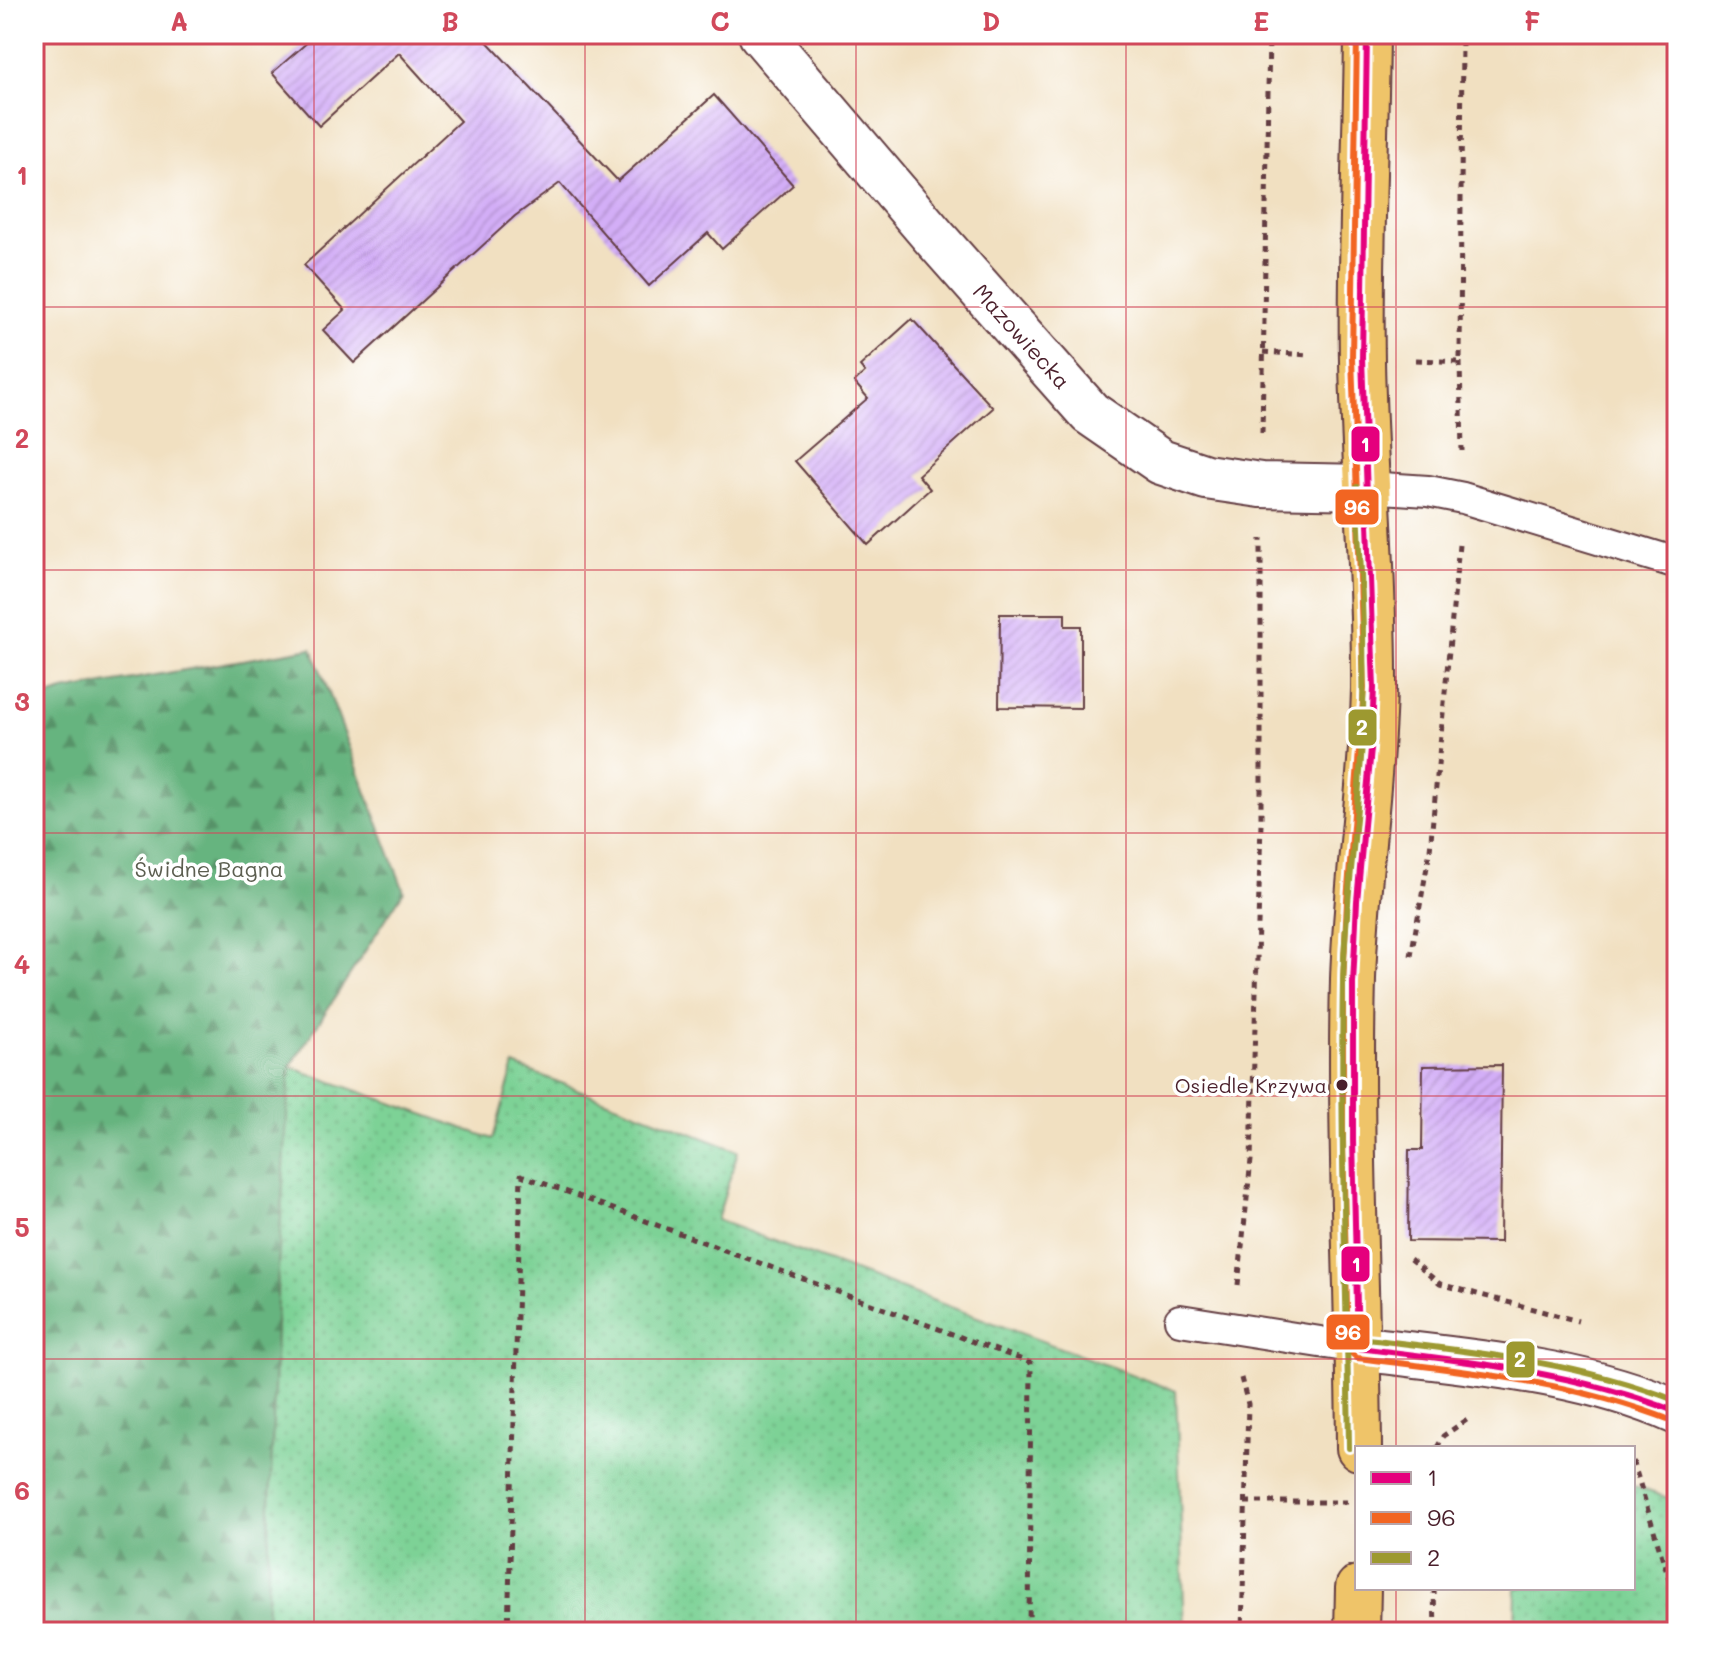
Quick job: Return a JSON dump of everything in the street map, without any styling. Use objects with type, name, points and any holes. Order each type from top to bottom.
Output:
[{"type":"main road","points":[[1359,1446],[1352,1160],[1353,981],[1355,926],[1372,744],[1374,616],[1362,359],[1367,34]]},
{"type":"main road","points":[[1357,1632],[1358,1590]]},
{"type":"street","name":"Mazowiecka","points":[[761,34],[934,237],[1090,413],[1161,462],[1206,477],[1261,485],[1367,487]]},
{"type":"street","points":[[1358,1348],[1538,1371],[1591,1381],[1677,1412]]},
{"type":"lane","points":[[1367,487],[1428,491],[1463,498],[1677,563]]},
{"type":"lane","points":[[1180,1320],[1358,1348]]},
{"type":"path","points":[[1237,1295],[1251,1160],[1261,823],[1261,485],[1269,34]]},
{"type":"path","points":[[1409,970],[1430,850],[1463,498],[1460,362],[1462,34]]},
{"type":"path","points":[[1263,352],[1460,362]]},
{"type":"path","points":[[508,1632],[521,1175],[1031,1363],[1029,1632]]},
{"type":"path","points":[[1407,1257],[1440,1284],[1582,1322]]},
{"type":"path","points":[[1238,1370],[1248,1404],[1242,1632]]},
{"type":"path","points":[[1635,1468],[1677,1606]]},
{"type":"path","points":[[1245,1502],[1355,1502]]},
{"type":"path","points":[[1434,1590],[1435,1632]]},
{"type":"green space","name":"Świdne Bagna","points":[[312,648],[404,891],[290,1067],[278,1270],[266,1632],[34,1632],[34,701],[63,691]]},
{"type":"green space","points":[[514,1065],[738,1151],[717,1220],[1176,1391],[1185,1632],[266,1632],[278,1270],[290,1067],[493,1139]]},
{"type":"green space","points":[[1635,1487],[1677,1501],[1677,1632],[1515,1632],[1516,1590],[1635,1590]]},
{"type":"building","points":[[317,34],[480,34],[618,181],[714,95],[793,185],[722,249],[708,233],[649,286],[560,183],[515,216],[354,363],[323,330],[345,310],[304,265],[460,121],[399,53],[319,126],[272,73]]},
{"type":"building","points":[[912,319],[993,408],[918,475],[930,489],[868,545],[795,461],[868,398],[854,382],[865,372],[860,366]]},
{"type":"building","points":[[1000,614],[1065,614],[1065,626],[1081,626],[1081,708],[999,707]]},
{"type":"building","points":[[1502,1065],[1500,1242],[1408,1241],[1409,1150],[1422,1150],[1423,1066]]},
{"type":"transit line","name":"96","points":[[1357,34],[1352,358],[1364,688],[1343,984],[1348,1350],[1357,1358],[1478,1373],[1557,1387],[1635,1407],[1673,1421]]},
{"type":"transit line","name":"1","points":[[1367,34],[1362,358],[1374,688],[1353,984],[1358,1348],[1480,1363],[1560,1378],[1638,1398],[1677,1412]]},
{"type":"transit line","name":"2","points":[[1349,1448],[1342,1040],[1344,952],[1363,709],[1357,487]]},
{"type":"transit line","name":"2","points":[[1359,1338],[1520,1359],[1599,1376],[1677,1401]]},
{"type":"place","name":"Osiedle Krzywa","points":[[1342,1085]]}]
